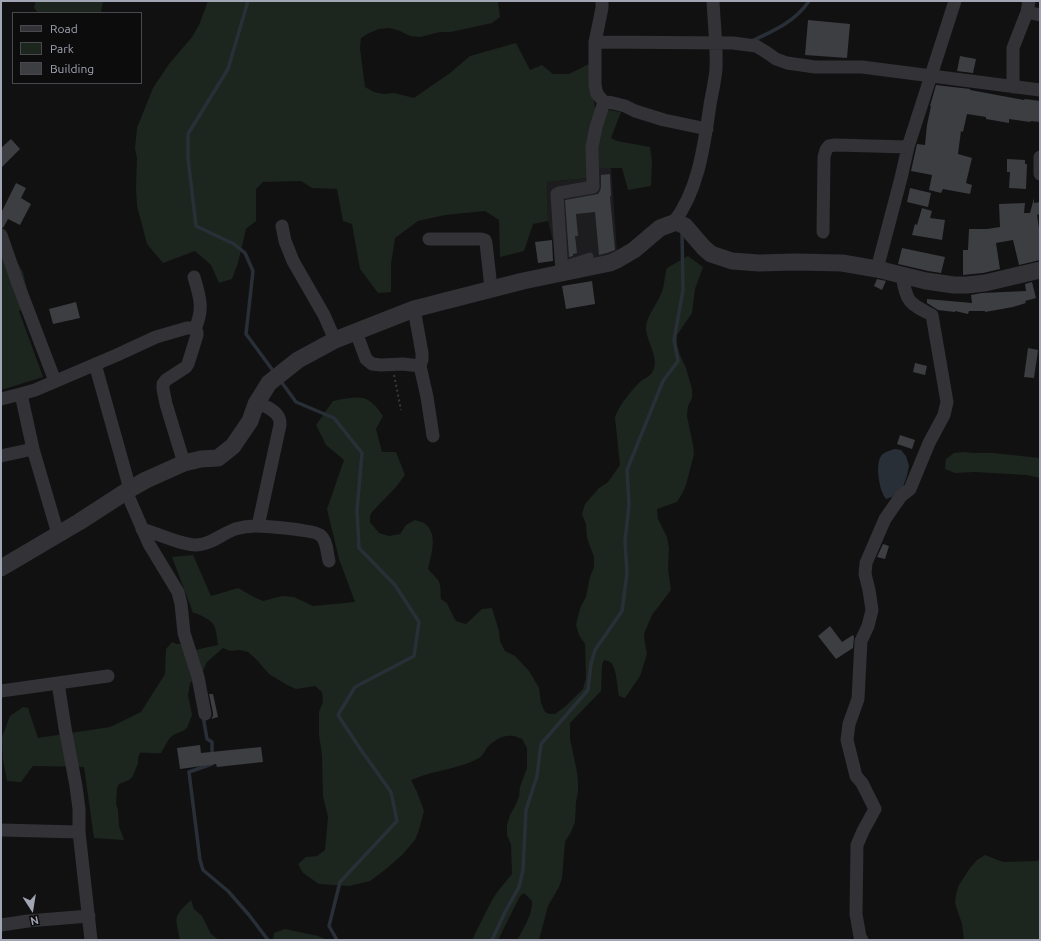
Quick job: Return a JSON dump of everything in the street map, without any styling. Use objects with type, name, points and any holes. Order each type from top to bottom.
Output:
[{"type":"street","points":[[602,1],[595,42],[596,85],[597,94],[605,103]]},
{"type":"street","points":[[678,223],[694,183],[707,129],[716,70],[713,1]]},
{"type":"street","points":[[877,269],[908,147],[955,1]]},
{"type":"street","points":[[1013,87],[1013,48],[1028,7],[1040,15]]},
{"type":"street","points":[[595,42],[733,43],[756,46],[776,59],[788,64],[815,67],[862,67],[1040,90]]},
{"type":"street","points":[[605,103],[609,102],[625,106],[634,111],[664,120],[707,129]]},
{"type":"street","points":[[565,272],[557,194],[593,187],[592,147],[596,127],[605,103]]},
{"type":"street","points":[[823,232],[824,157],[829,146],[908,147]]},
{"type":"street","points":[[1040,158],[1040,174]]},
{"type":"street","points":[[1,568],[146,480],[184,463],[201,459],[218,458],[233,446],[250,421],[256,404],[269,383],[298,360],[335,340],[414,309],[491,288],[610,263],[634,250],[660,228],[678,223],[686,226],[704,248],[711,254],[732,261],[759,263],[842,263],[877,269],[940,284],[967,285],[985,283],[1040,270]]},
{"type":"street","points":[[282,226],[293,260],[324,315],[335,340]]},
{"type":"street","points":[[1,235],[55,382]]},
{"type":"street","points":[[430,239],[485,240],[491,288]]},
{"type":"street","points":[[862,940],[860,937],[856,914],[857,846],[875,809],[862,783],[856,776],[847,740],[850,724],[858,699],[862,641],[872,610],[865,574],[866,563],[885,519],[901,496],[910,489],[929,443],[944,415],[947,402],[932,315],[910,303],[905,292],[902,276]]},
{"type":"street","points":[[184,463],[166,404],[163,389],[166,380],[186,367],[188,364],[197,335],[195,329],[199,321],[201,308],[194,277]]},
{"type":"street","points":[[414,309],[422,353],[420,366],[427,397],[433,436]]},
{"type":"street","points":[[1,399],[21,394],[55,382],[156,337],[187,328],[195,329]]},
{"type":"street","points":[[356,332],[366,359],[372,364],[403,364],[420,366]]},
{"type":"street","points":[[95,364],[128,490],[142,529],[149,544],[178,592],[181,604],[184,633],[198,678],[205,714]]},
{"type":"street","points":[[21,394],[33,449],[58,534]]},
{"type":"street","points":[[256,404],[260,404],[274,412],[279,418],[280,425],[258,526]]},
{"type":"street","points":[[1,456],[33,449]]},
{"type":"street","points":[[142,529],[185,544],[196,545],[206,543],[234,530],[248,526],[306,531],[319,534],[324,540],[330,561]]},
{"type":"street","points":[[1,691],[108,676]]},
{"type":"street","points":[[58,683],[79,809],[79,832],[91,940]]},
{"type":"street","points":[[1,830],[79,832]]},
{"type":"street","points":[[1,925],[36,920],[89,916]]},
{"type":"lane","points":[[565,272],[568,263],[590,256]]},
{"type":"path","points":[[391,364],[401,410]]},
{"type":"shaded area","points":[[593,168],[611,168],[617,250],[616,258],[556,268],[553,241],[548,221],[547,182],[589,178]]},
{"type":"shaded area","points":[[895,449],[901,450],[906,456],[909,466],[903,487],[892,497],[886,499],[881,490],[878,465],[881,456],[884,453]]},
{"type":"green space","points":[[36,1],[103,1],[101,12],[37,12],[34,8]]},
{"type":"green space","points":[[208,1],[498,1],[500,17],[492,23],[420,37],[410,36],[390,28],[379,29],[361,38],[360,48],[365,87],[374,92],[384,94],[394,93],[414,98],[450,73],[470,56],[516,43],[530,70],[542,65],[553,74],[569,74],[589,64],[595,108],[621,112],[611,138],[617,141],[650,147],[652,161],[651,186],[628,190],[622,168],[593,168],[589,178],[547,182],[548,221],[533,224],[524,251],[500,257],[499,220],[485,211],[445,215],[418,221],[395,238],[391,264],[391,292],[378,293],[360,269],[352,224],[343,221],[337,189],[312,188],[301,181],[263,182],[256,189],[256,221],[246,229],[238,263],[232,279],[219,283],[211,265],[195,251],[163,263],[147,244],[137,206],[137,158],[135,148],[137,128],[153,88],[169,64],[192,37],[199,25]]},
{"type":"green space","points":[[688,256],[703,267],[695,289],[692,313],[677,335],[677,345],[692,389],[692,398],[688,406],[687,416],[694,454],[686,485],[677,502],[657,509],[658,519],[667,537],[669,548],[668,569],[671,590],[652,615],[644,634],[647,654],[640,676],[625,698],[619,696],[614,668],[609,662],[604,660],[602,665],[601,691],[570,723],[570,739],[578,782],[575,822],[565,842],[562,878],[559,887],[548,906],[539,940],[517,940],[527,921],[532,906],[532,901],[524,893],[520,896],[498,940],[472,940],[492,900],[512,874],[511,845],[507,835],[507,825],[519,797],[520,787],[527,768],[527,748],[522,739],[514,736],[502,737],[491,743],[480,757],[471,762],[411,780],[424,811],[415,840],[402,855],[370,881],[349,886],[319,884],[303,873],[298,864],[306,857],[317,856],[325,850],[328,817],[323,796],[322,755],[319,735],[319,712],[323,702],[322,692],[315,686],[296,689],[287,685],[269,674],[248,652],[240,650],[230,651],[223,648],[207,662],[203,671],[190,683],[188,695],[192,715],[187,728],[173,735],[161,753],[140,753],[133,776],[129,780],[119,784],[117,788],[116,804],[119,826],[124,840],[94,838],[84,767],[33,766],[21,782],[7,781],[3,760],[2,737],[10,716],[23,707],[28,708],[38,738],[110,727],[141,712],[165,674],[166,649],[172,642],[177,644],[192,644],[195,650],[218,645],[215,628],[211,621],[193,613],[172,557],[193,555],[211,596],[238,588],[263,601],[282,596],[294,597],[313,606],[355,602],[339,559],[327,509],[344,460],[326,445],[316,425],[333,401],[348,398],[359,398],[369,401],[380,411],[383,416],[376,429],[382,452],[396,452],[405,475],[396,487],[372,512],[370,522],[379,533],[389,536],[400,534],[406,525],[415,520],[424,523],[429,527],[433,538],[433,544],[428,569],[439,581],[441,599],[447,603],[456,621],[466,624],[482,609],[492,608],[499,631],[500,641],[505,651],[515,656],[529,671],[539,688],[541,703],[545,712],[555,714],[567,705],[583,689],[586,678],[585,644],[579,635],[576,625],[581,606],[586,597],[590,577],[594,567],[594,557],[587,538],[586,524],[582,514],[585,504],[599,488],[608,482],[620,465],[615,418],[616,414],[630,393],[641,381],[651,374],[654,369],[654,357],[646,324],[662,291],[667,268]]},
{"type":"green space","points":[[14,257],[23,272],[31,307],[19,311],[43,377],[1,390],[1,259]]},
{"type":"green space","points":[[954,453],[993,453],[1040,458],[1040,478],[1027,475],[975,472],[955,473],[945,469],[946,459]]},
{"type":"green space","points":[[985,855],[1003,862],[1037,861],[1040,859],[1040,940],[964,940],[962,924],[955,903],[956,894],[959,885],[970,868],[977,860]]},
{"type":"green space","points":[[191,900],[194,909],[202,916],[211,934],[219,940],[180,940],[177,917],[181,910]]},
{"type":"green space","points":[[285,929],[318,936],[328,940],[273,940],[274,933]]},
{"type":"building","points":[[808,20],[850,24],[847,58],[805,55]]},
{"type":"building","points":[[960,56],[976,59],[973,73],[957,71]]},
{"type":"building","points":[[936,85],[970,89],[1024,100],[1040,101],[1040,122],[1009,119],[1009,123],[967,114],[963,132],[961,131],[958,154],[972,158],[966,183],[972,185],[970,194],[943,189],[941,193],[929,190],[932,175],[911,171],[917,144],[925,145],[930,106]]},
{"type":"building","points":[[11,139],[20,149],[1,168],[1,148]]},
{"type":"building","points":[[1007,159],[1025,160],[1025,164],[1027,164],[1026,189],[1009,188],[1010,172],[1007,172]]},
{"type":"building","points":[[610,174],[610,197],[615,250],[599,255],[595,212],[576,214],[578,236],[575,236],[577,253],[569,257],[565,200],[598,194],[601,187],[601,175]]},
{"type":"building","points":[[16,183],[26,188],[21,198],[31,204],[20,225],[8,219],[3,228],[1,227],[1,213]]},
{"type":"building","points":[[910,188],[931,193],[928,207],[907,202]]},
{"type":"building","points":[[1034,198],[1034,203],[1040,202],[1040,214],[1037,215],[1040,235],[1040,260],[1019,265],[1013,240],[996,243],[1000,269],[983,273],[963,275],[963,250],[968,250],[969,229],[1000,227],[999,204],[1025,203],[1024,213],[1030,213]]},
{"type":"building","points":[[922,208],[932,211],[930,218],[945,220],[942,240],[912,235],[915,224],[917,225]]},
{"type":"building","points":[[552,240],[553,261],[538,263],[535,242]]},
{"type":"building","points":[[902,248],[945,257],[941,273],[898,264]]},
{"type":"building","points":[[877,279],[886,281],[882,290],[874,286]]},
{"type":"building","points":[[592,281],[595,304],[566,309],[562,286]]},
{"type":"building","points":[[1032,282],[1036,298],[1025,301],[1026,303],[1013,307],[985,312],[969,311],[968,314],[955,311],[938,310],[927,303],[927,299],[972,303],[971,295],[1026,291],[1025,284]]},
{"type":"building","points":[[76,302],[80,318],[53,324],[49,309]]},
{"type":"building","points":[[1028,348],[1038,350],[1034,378],[1024,377]]},
{"type":"building","points":[[915,363],[927,366],[925,375],[913,372]]},
{"type":"building","points":[[900,435],[915,440],[912,449],[897,444]]},
{"type":"building","points":[[883,544],[889,546],[885,559],[877,557]]},
{"type":"building","points":[[830,626],[842,642],[853,635],[854,637],[853,648],[836,659],[818,636]]},
{"type":"building","points":[[209,694],[213,694],[218,717],[211,719],[213,713]]},
{"type":"building","points":[[200,745],[201,753],[261,747],[263,762],[217,767],[216,764],[180,769],[177,748]]},
{"type":"waterway","points":[[248,1],[228,69],[188,134],[188,158],[196,226],[234,244],[245,253],[253,271],[246,334],[274,372]]},
{"type":"waterway","points":[[752,41],[783,25],[797,15],[809,1]]},
{"type":"waterway","points":[[492,940],[519,887],[523,870],[526,810],[537,776],[541,744],[588,690],[591,664],[595,650],[622,611],[627,573],[625,541],[629,505],[627,470],[663,381],[678,361],[674,340],[683,290],[682,232]]},
{"type":"waterway","points":[[280,380],[296,402],[334,418],[362,453],[357,510],[359,548],[395,585],[419,622],[414,656],[355,687],[338,715],[391,792],[397,821],[340,882],[329,926],[337,940]]},
{"type":"waterway","points":[[203,716],[207,739],[212,742],[212,755]]},
{"type":"waterway","points":[[212,761],[212,764],[189,772],[200,860],[203,870],[228,891],[268,940]]}]
